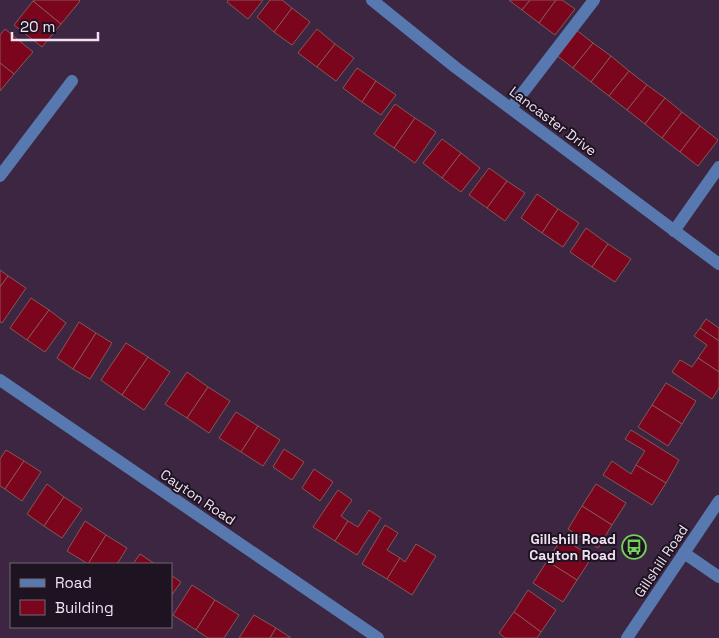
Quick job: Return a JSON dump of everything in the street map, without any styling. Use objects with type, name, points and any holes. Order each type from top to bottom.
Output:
[{"type":"street","name":"Lancaster Drive","points":[[372,0],[455,66],[719,264]]},
{"type":"street","points":[[511,108],[594,0]]},
{"type":"street","points":[[0,176],[72,81]]},
{"type":"street","points":[[674,231],[719,167]]},
{"type":"street","name":"Cayton Road","points":[[0,380],[378,638]]},
{"type":"street","name":"Gillshill Road","points":[[627,638],[719,501]]},
{"type":"street","points":[[684,553],[719,577]]},
{"type":"building","points":[[34,0],[79,0],[80,1],[61,24]]},
{"type":"building","points":[[228,0],[263,0],[248,19],[227,2]]},
{"type":"building","points":[[270,0],[282,0],[292,8],[274,32],[257,17]]},
{"type":"building","points":[[509,0],[530,0],[522,10]]},
{"type":"building","points":[[530,0],[556,0],[539,23],[522,10]]},
{"type":"building","points":[[556,0],[562,0],[575,9],[555,35],[539,23]]},
{"type":"building","points":[[33,1],[61,24],[42,47],[14,25]]},
{"type":"building","points":[[292,8],[310,22],[292,45],[274,32]]},
{"type":"building","points":[[5,29],[33,52],[14,74],[0,63],[0,35]]},
{"type":"building","points":[[317,29],[335,44],[317,67],[298,53]]},
{"type":"building","points":[[575,29],[593,43],[573,68],[555,54]]},
{"type":"building","points":[[593,43],[611,56],[591,82],[573,68]]},
{"type":"building","points":[[335,44],[354,58],[336,81],[317,67]]},
{"type":"building","points":[[611,56],[629,71],[609,96],[591,82]]},
{"type":"building","points":[[0,63],[14,74],[0,91]]},
{"type":"building","points":[[357,68],[376,81],[362,102],[343,88]]},
{"type":"building","points":[[629,71],[647,85],[627,110],[609,96]]},
{"type":"building","points":[[376,81],[396,95],[381,115],[362,102]]},
{"type":"building","points":[[647,85],[665,98],[645,124],[627,110]]},
{"type":"building","points":[[665,98],[682,112],[662,138],[645,124]]},
{"type":"building","points":[[395,104],[415,118],[394,148],[374,134]]},
{"type":"building","points":[[682,112],[700,126],[680,152],[662,138]]},
{"type":"building","points":[[415,118],[436,132],[415,163],[394,148]]},
{"type":"building","points":[[700,126],[718,140],[698,166],[680,152]]},
{"type":"building","points":[[442,139],[461,153],[442,178],[423,163]]},
{"type":"building","points":[[461,153],[480,168],[461,192],[442,178]]},
{"type":"building","points":[[489,168],[507,181],[487,208],[469,195]]},
{"type":"building","points":[[507,181],[525,193],[505,221],[487,208]]},
{"type":"building","points":[[537,194],[558,209],[542,233],[521,218]]},
{"type":"building","points":[[558,209],[579,223],[563,247],[542,233]]},
{"type":"building","points":[[586,228],[608,244],[592,267],[570,252]]},
{"type":"building","points":[[608,244],[631,259],[615,282],[592,267]]},
{"type":"building","points":[[0,270],[8,276],[0,287]]},
{"type":"building","points":[[8,276],[26,288],[2,323],[0,322],[0,287]]},
{"type":"building","points":[[31,298],[49,310],[27,340],[10,328]]},
{"type":"building","points":[[49,310],[66,323],[45,352],[27,340]]},
{"type":"building","points":[[706,319],[719,328],[719,341],[700,328]]},
{"type":"building","points":[[79,322],[96,333],[73,369],[57,358]]},
{"type":"building","points":[[700,328],[719,341],[719,372],[698,358],[707,345],[694,336]]},
{"type":"building","points":[[96,333],[112,343],[90,379],[73,369]]},
{"type":"building","points":[[126,343],[148,357],[122,395],[101,380]]},
{"type":"building","points":[[148,357],[170,372],[144,410],[122,395]]},
{"type":"building","points":[[698,358],[719,372],[719,388],[712,399],[672,372],[680,360],[692,367]]},
{"type":"building","points":[[187,372],[208,387],[187,418],[165,404]]},
{"type":"building","points":[[666,383],[696,401],[682,424],[652,405]]},
{"type":"building","points":[[208,387],[230,401],[209,433],[187,418]]},
{"type":"building","points":[[652,405],[682,424],[668,446],[638,427]]},
{"type":"building","points":[[236,412],[258,426],[241,452],[219,438]]},
{"type":"building","points":[[258,426],[280,440],[263,466],[241,452]]},
{"type":"building","points":[[631,430],[679,460],[666,483],[636,465],[645,451],[625,439]]},
{"type":"building","points":[[284,449],[304,462],[292,480],[273,467]]},
{"type":"building","points":[[6,450],[24,461],[5,489],[0,486],[0,459]]},
{"type":"building","points":[[24,461],[41,472],[22,501],[5,489]]},
{"type":"building","points":[[612,461],[631,474],[636,465],[666,483],[652,505],[603,475]]},
{"type":"building","points":[[314,469],[333,482],[320,501],[302,488]]},
{"type":"building","points":[[47,484],[64,497],[44,526],[27,514]]},
{"type":"building","points":[[596,484],[626,503],[612,525],[582,506]]},
{"type":"building","points":[[338,490],[352,500],[341,516],[348,521],[335,541],[313,527]]},
{"type":"building","points":[[64,497],[82,509],[62,538],[44,526]]},
{"type":"building","points":[[582,506],[612,525],[598,548],[568,529]]},
{"type":"building","points":[[369,510],[381,518],[357,555],[335,541],[348,521],[358,527]]},
{"type":"building","points":[[85,521],[106,535],[89,563],[67,551]]},
{"type":"building","points":[[385,525],[398,533],[387,550],[400,558],[387,579],[362,564]]},
{"type":"building","points":[[106,535],[127,548],[118,563],[89,563]]},
{"type":"building","points":[[562,538],[592,557],[577,580],[547,561]]},
{"type":"building","points":[[416,544],[436,556],[412,595],[387,579],[400,558],[405,562]]},
{"type":"building","points":[[140,554],[154,563],[134,563]]},
{"type":"building","points":[[547,561],[577,580],[563,602],[533,583]]},
{"type":"building","points":[[172,576],[181,582],[172,595]]},
{"type":"building","points":[[192,585],[215,600],[196,630],[173,615]]},
{"type":"building","points":[[528,590],[556,610],[541,632],[514,612]]},
{"type":"building","points":[[215,600],[239,615],[224,638],[208,638],[196,630]]},
{"type":"building","points":[[514,612],[541,632],[537,638],[505,638],[499,633]]},
{"type":"building","points":[[254,615],[276,628],[270,638],[239,638]]},
{"type":"building","points":[[276,628],[291,638],[270,638]]},
{"type":"place","name":"Gillshill Road Cayton Road","points":[[634,547]]}]
